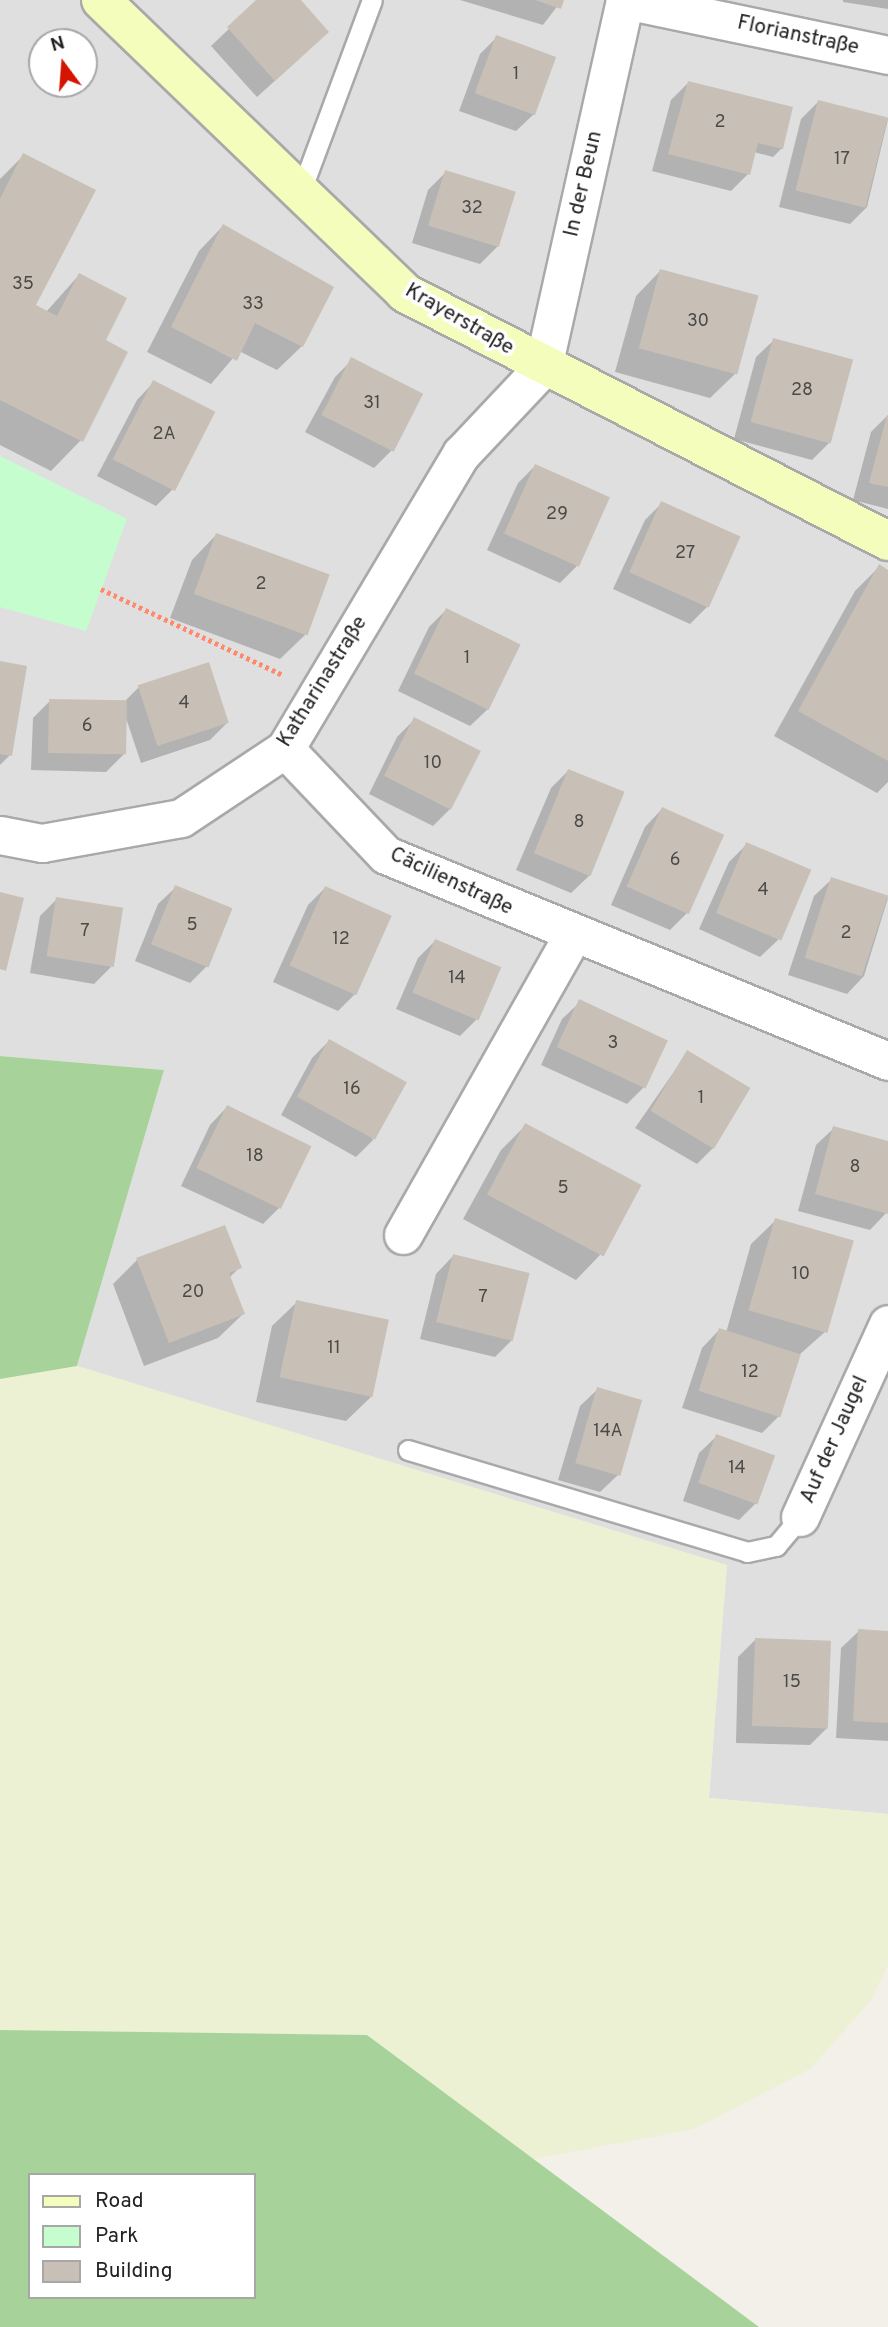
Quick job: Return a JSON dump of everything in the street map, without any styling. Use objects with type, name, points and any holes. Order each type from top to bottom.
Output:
[{"type":"street","name":"Krayerstraße","points":[[101,0],[299,197],[405,293],[543,368],[888,541]]},
{"type":"street","name":"Florianstraße","points":[[625,0],[888,55]]},
{"type":"street","name":"In der Beun","points":[[543,368],[625,0]]},
{"type":"street","name":"Katharinastraße","points":[[0,835],[42,843],[181,818],[285,749],[461,454],[543,368]]},
{"type":"street","name":"Cäcilienstraße","points":[[285,749],[386,855],[572,936],[888,1061]]},
{"type":"street","points":[[402,1235],[572,936]]},
{"type":"street","name":"Auf der Jaugel","points":[[800,1517],[888,1324]]},
{"type":"lane","points":[[299,197],[372,0]]},
{"type":"lane","points":[[408,1450],[747,1552],[776,1546],[800,1517]]},
{"type":"path","points":[[101,589],[319,692]]},
{"type":"shaded area","points":[[0,0],[888,0],[888,1814],[709,1798],[726,1565],[77,1366],[164,1070],[0,1056]]},
{"type":"green space","points":[[0,456],[127,519],[86,631],[0,607]]},
{"type":"green space","points":[[0,1056],[164,1070],[77,1366],[0,1379]]},
{"type":"green space","points":[[77,1366],[727,1565],[709,1798],[888,1814],[888,1965],[871,2000],[810,2069],[694,2129],[533,2159],[367,2035],[0,2030],[0,1379]]},
{"type":"green space","points":[[0,2030],[367,2035],[759,2327],[0,2327]]},
{"type":"building","points":[[256,0],[301,0],[329,32],[275,81],[227,27]]},
{"type":"building","points":[[535,0],[564,0],[561,9]]},
{"type":"building","points":[[496,35],[556,57],[535,115],[475,93]]},
{"type":"building","points":[[688,81],[793,107],[783,149],[758,143],[750,175],[668,154]]},
{"type":"building","points":[[818,100],[888,117],[865,208],[796,190]]},
{"type":"building","points":[[23,153],[96,190],[36,305],[57,316],[79,273],[127,298],[106,340],[128,352],[83,442],[0,400],[0,199]]},
{"type":"building","points":[[445,170],[516,192],[499,247],[428,225]]},
{"type":"building","points":[[223,224],[334,287],[303,347],[255,323],[237,361],[171,327]]},
{"type":"building","points":[[660,269],[759,295],[737,375],[639,348]]},
{"type":"building","points":[[773,338],[853,359],[831,444],[750,422]]},
{"type":"building","points":[[351,357],[423,394],[394,452],[321,415]]},
{"type":"building","points":[[153,380],[215,412],[175,491],[113,459]]},
{"type":"building","points":[[888,416],[888,487],[869,483]]},
{"type":"building","points":[[535,464],[610,497],[579,567],[504,533]]},
{"type":"building","points":[[661,501],[740,536],[709,608],[629,572]]},
{"type":"building","points":[[216,533],[330,574],[307,635],[194,594]]},
{"type":"building","points":[[879,564],[888,570],[888,761],[798,711]]},
{"type":"building","points":[[446,608],[521,644],[489,710],[414,674]]},
{"type":"building","points":[[0,661],[27,666],[12,756],[0,754]]},
{"type":"building","points":[[209,662],[229,723],[157,746],[138,685]]},
{"type":"building","points":[[49,699],[127,700],[126,754],[48,753]]},
{"type":"building","points":[[414,717],[481,751],[451,810],[384,776]]},
{"type":"building","points":[[568,769],[625,792],[590,876],[534,853]]},
{"type":"building","points":[[662,807],[724,835],[689,914],[627,886]]},
{"type":"building","points":[[746,842],[811,870],[781,941],[716,913]]},
{"type":"building","points":[[831,877],[888,896],[862,976],[805,958]]},
{"type":"building","points":[[175,885],[232,908],[209,968],[151,944]]},
{"type":"building","points":[[325,886],[392,916],[356,995],[290,965]]},
{"type":"building","points":[[0,892],[24,898],[6,971],[0,969]]},
{"type":"building","points":[[56,897],[123,908],[114,967],[47,956]]},
{"type":"building","points":[[435,939],[501,967],[479,1021],[412,992]]},
{"type":"building","points":[[579,999],[668,1040],[645,1088],[557,1047]]},
{"type":"building","points":[[329,1039],[407,1082],[375,1140],[297,1097]]},
{"type":"building","points":[[687,1050],[750,1088],[714,1149],[650,1111]]},
{"type":"building","points":[[227,1105],[311,1146],[281,1209],[196,1168]]},
{"type":"building","points":[[525,1123],[642,1185],[604,1256],[487,1195]]},
{"type":"building","points":[[833,1126],[888,1141],[888,1214],[815,1194]]},
{"type":"building","points":[[775,1218],[854,1241],[827,1333],[749,1310]]},
{"type":"building","points":[[225,1225],[242,1268],[229,1273],[245,1314],[169,1343],[136,1258]]},
{"type":"building","points":[[453,1254],[530,1273],[513,1341],[436,1322]]},
{"type":"building","points":[[296,1300],[389,1320],[372,1397],[280,1377]]},
{"type":"building","points":[[719,1328],[801,1355],[780,1417],[699,1391]]},
{"type":"building","points":[[597,1387],[642,1400],[620,1476],[575,1463]]},
{"type":"building","points":[[716,1434],[775,1456],[757,1504],[698,1483]]},
{"type":"building","points":[[858,1629],[888,1631],[888,1723],[853,1721]]},
{"type":"building","points":[[755,1638],[831,1641],[828,1729],[752,1726]]}]
